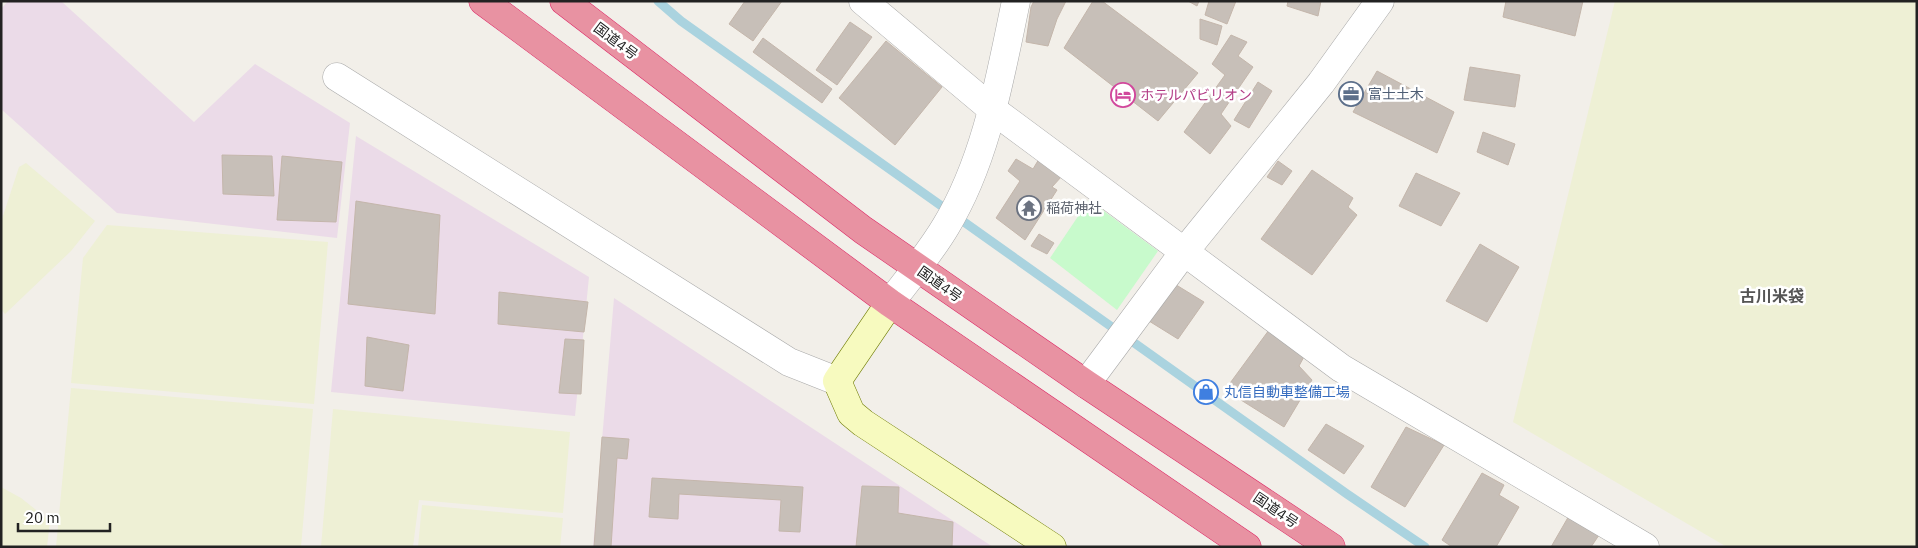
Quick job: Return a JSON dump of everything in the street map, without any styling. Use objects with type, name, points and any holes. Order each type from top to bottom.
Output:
[{"type":"highway","points":[[483,1],[890,303],[1247,547]]},
{"type":"highway","name":"国道4号","points":[[564,1],[863,230],[1086,384],[1331,547]]},
{"type":"street","points":[[862,1],[993,110],[1341,368],[1645,547]]},
{"type":"street","points":[[837,381],[890,303],[946,227],[959,201],[993,110],[1016,1]]},
{"type":"street","points":[[1086,384],[1184,252],[1321,83],[1380,1]]},
{"type":"street","points":[[337,77],[789,362],[837,381],[851,413],[863,423],[1052,547]]},
{"type":"shaded area","points":[[8,1],[61,1],[194,122],[255,64],[350,123],[337,238],[117,213],[1,109],[1,9]]},
{"type":"shaded area","points":[[356,136],[589,277],[575,416],[331,392]]},
{"type":"shaded area","points":[[614,298],[993,547],[593,547]]},
{"type":"green space","points":[[1615,1],[1917,1],[1917,547],[1727,547],[1513,422]]},
{"type":"green space","points":[[26,163],[95,221],[71,251],[5,314],[1,309],[1,222],[19,167]]},
{"type":"green space","points":[[1089,200],[1158,251],[1117,310],[1050,258]]},
{"type":"green space","points":[[107,225],[328,242],[314,404],[71,383],[83,258]]},
{"type":"green space","points":[[71,388],[313,409],[301,547],[56,547]]},
{"type":"green space","points":[[333,409],[570,432],[563,513],[419,500],[413,547],[321,547]]},
{"type":"green space","points":[[1,487],[21,498],[50,521],[47,547],[1,547]]},
{"type":"green space","points":[[422,505],[563,518],[560,547],[418,547]]},
{"type":"building","points":[[745,1],[782,1],[753,41],[729,24]]},
{"type":"building","points":[[1034,1],[1066,1],[1057,19],[1048,46],[1026,42],[1031,7]]},
{"type":"building","points":[[1093,1],[1102,1],[1198,73],[1158,121],[1064,48]]},
{"type":"building","points":[[1188,1],[1199,1],[1197,6]]},
{"type":"building","points":[[1209,1],[1236,1],[1227,24],[1205,15]]},
{"type":"building","points":[[1288,1],[1321,1],[1318,16],[1287,6]]},
{"type":"building","points":[[1506,1],[1583,1],[1575,36],[1503,17]]},
{"type":"building","points":[[1200,19],[1222,26],[1217,45],[1200,39]]},
{"type":"building","points":[[850,22],[872,37],[837,85],[816,70]]},
{"type":"building","points":[[1231,35],[1247,42],[1238,56],[1253,67],[1221,114],[1231,126],[1210,154],[1184,132],[1225,75],[1212,64]]},
{"type":"building","points":[[763,38],[832,89],[822,103],[753,52]]},
{"type":"building","points":[[886,41],[942,87],[895,145],[839,98]]},
{"type":"building","points":[[1470,67],[1520,75],[1515,107],[1464,100]]},
{"type":"building","points":[[1377,71],[1454,112],[1437,153],[1353,112]]},
{"type":"building","points":[[1258,82],[1272,91],[1249,128],[1234,120]]},
{"type":"building","points":[[1483,132],[1515,144],[1508,165],[1477,152]]},
{"type":"building","points":[[222,155],[272,156],[274,196],[223,194]]},
{"type":"building","points":[[282,156],[342,162],[336,222],[277,220]]},
{"type":"building","points":[[1016,159],[1033,169],[1039,159],[1062,176],[1052,187],[1057,190],[1025,240],[996,218],[1020,181],[1008,171]]},
{"type":"building","points":[[1278,161],[1292,171],[1282,185],[1267,177]]},
{"type":"building","points":[[1312,170],[1353,198],[1348,207],[1357,215],[1312,275],[1261,239]]},
{"type":"building","points":[[1416,173],[1460,193],[1441,226],[1399,206]]},
{"type":"building","points":[[356,201],[440,215],[435,314],[348,304]]},
{"type":"building","points":[[1039,234],[1054,243],[1047,254],[1031,246]]},
{"type":"building","points":[[1480,244],[1519,267],[1487,322],[1446,301]]},
{"type":"building","points":[[1173,283],[1204,302],[1178,339],[1149,321]]},
{"type":"building","points":[[499,292],[588,302],[584,332],[498,324]]},
{"type":"building","points":[[1269,330],[1306,353],[1299,366],[1312,380],[1284,427],[1225,390]]},
{"type":"building","points":[[367,337],[409,345],[403,391],[365,386]]},
{"type":"building","points":[[565,339],[584,340],[581,394],[559,393]]},
{"type":"building","points":[[1326,424],[1364,446],[1344,474],[1308,450]]},
{"type":"building","points":[[1406,427],[1444,445],[1405,507],[1371,487]]},
{"type":"building","points":[[602,437],[629,439],[627,459],[617,458],[611,547],[594,547]]},
{"type":"building","points":[[1482,473],[1504,485],[1499,495],[1519,507],[1496,547],[1452,547],[1442,540]]},
{"type":"building","points":[[652,478],[803,487],[800,532],[779,531],[781,500],[679,494],[678,519],[649,517]]},
{"type":"building","points":[[862,486],[899,487],[898,513],[953,522],[952,547],[856,547]]},
{"type":"building","points":[[1570,514],[1601,532],[1591,547],[1551,547]]},
{"type":"waterway","points":[[658,1],[681,21],[1347,494],[1425,547]]},
{"type":"place","name":"富士土木","points":[[1351,94]]},
{"type":"place","name":"ホテルパビリオン","points":[[1123,95]]},
{"type":"place","name":"稲荷神社","points":[[1029,208]]},
{"type":"place","name":"丸信自動車整備工場","points":[[1206,392]]},
{"type":"district","name":"古川米袋","points":[[1772,296]]}]
